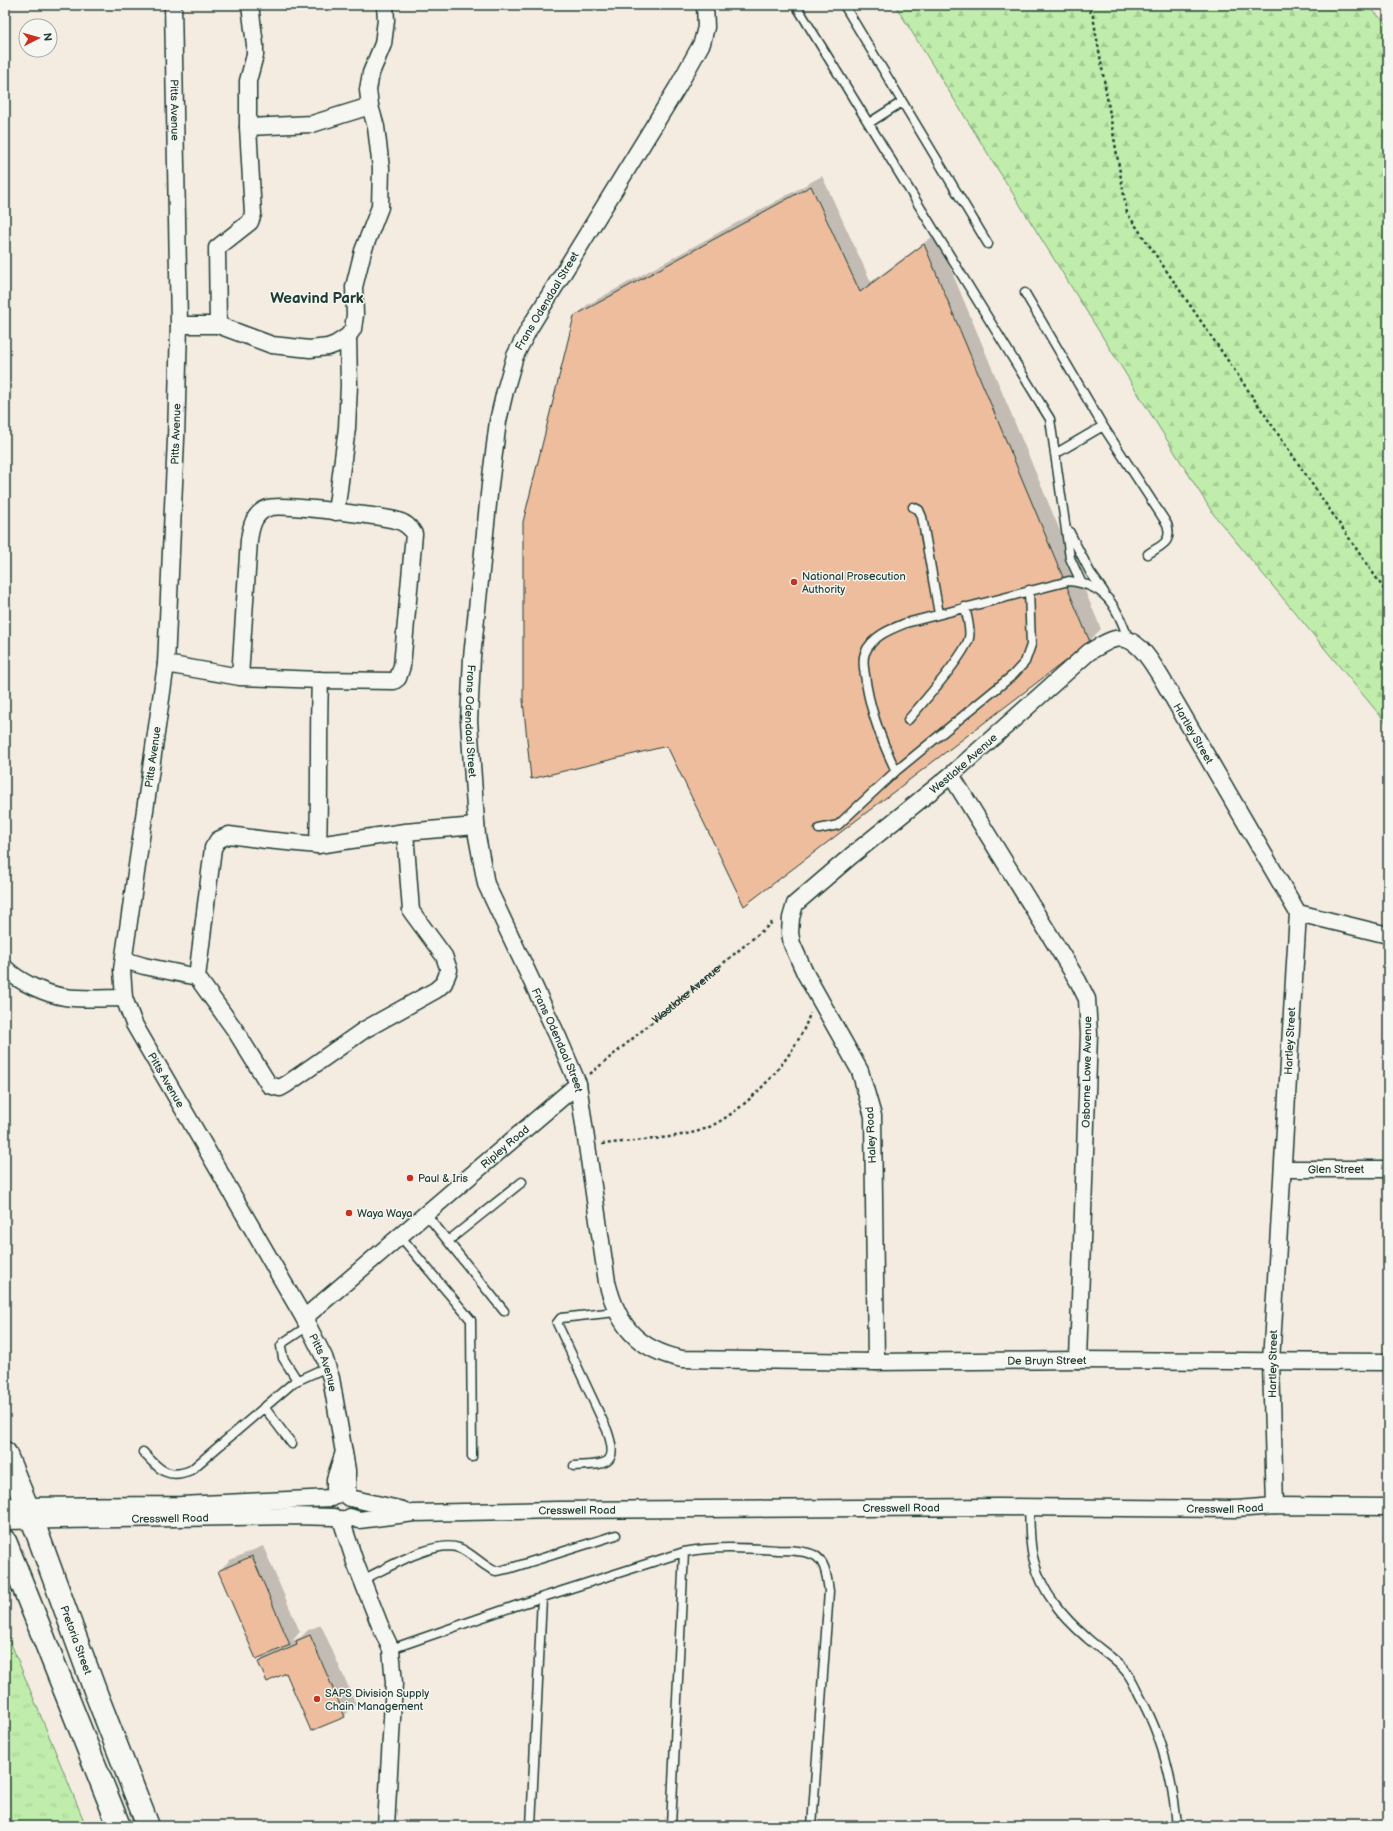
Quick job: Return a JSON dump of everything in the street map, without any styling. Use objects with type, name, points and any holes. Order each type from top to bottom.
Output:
[{"type":"main road","name":"Pretoria Street","points":[[5,1453],[30,1513],[97,1696],[148,1826]]},
{"type":"main road","points":[[5,1541],[119,1826]]},
{"type":"street","name":"Pitts Avenue","points":[[173,5],[179,325],[176,439],[166,664],[122,970],[124,998],[134,1024],[306,1322],[328,1367],[336,1403],[344,1454],[335,1479],[341,1497]]},
{"type":"street","points":[[218,325],[217,248],[250,222],[253,214],[248,127],[248,81],[255,45],[250,5]]},
{"type":"street","points":[[179,325],[218,325],[236,333],[272,345],[310,349],[328,347],[348,336],[353,329],[354,287],[363,251],[380,206],[381,168],[376,127],[370,106],[368,90],[370,73],[383,44],[386,20],[385,5]]},
{"type":"street","name":"Frans Odendaal Street","points":[[705,5],[706,27],[702,43],[677,88],[530,327],[515,356],[504,391],[498,421],[472,657],[469,721],[476,826],[486,884],[558,1037],[578,1084],[607,1282],[616,1312],[631,1332],[651,1349],[667,1356],[682,1359],[705,1360]]},
{"type":"street","points":[[248,127],[312,124],[370,106]]},
{"type":"street","points":[[336,512],[347,428],[349,385],[348,336]]},
{"type":"street","points":[[166,664],[240,677],[391,682],[398,678],[402,666],[414,534],[411,528],[396,520],[336,512],[273,506],[259,513],[254,520],[249,540],[240,677]]},
{"type":"street","name":"Westlake Avenue","points":[[795,904],[851,856],[951,775],[1090,652],[1121,640]]},
{"type":"street","name":"Hartley Street","points":[[1121,640],[1149,659],[1162,679],[1298,913],[1271,1362],[1275,1506]]},
{"type":"street","points":[[318,845],[320,794],[318,737],[320,680]]},
{"type":"street","name":"Osborne Lowe Avenue","points":[[951,775],[1078,981],[1087,1000],[1089,1034],[1088,1080],[1078,1360]]},
{"type":"street","points":[[405,832],[411,911],[444,956],[449,970],[444,983],[436,990],[364,1030],[280,1088],[269,1085],[235,1030],[197,977],[212,848],[218,840],[229,835],[318,845],[405,832],[476,826]]},
{"type":"street","name":"Haley Road","points":[[795,904],[790,926],[792,944],[816,992],[860,1071],[873,1116],[876,1362]]},
{"type":"street","points":[[1298,913],[1388,935]]},
{"type":"street","points":[[124,960],[144,966],[197,977]]},
{"type":"street","points":[[5,968],[38,988],[65,997],[124,998]]},
{"type":"street","name":"Ripley Road","points":[[306,1322],[400,1236],[578,1084]]},
{"type":"street","name":"Glen Street","points":[[1283,1169],[1388,1169]]},
{"type":"street","name":"De Bruyn Street","points":[[705,1360],[876,1362],[1078,1360],[1388,1362]]},
{"type":"street","points":[[342,1518],[354,1506],[341,1497],[329,1508],[342,1518],[362,1580],[391,1649],[394,1683],[386,1826]]},
{"type":"street","name":"Cresswell Road","points":[[5,1521],[30,1513],[341,1497],[414,1513]]},
{"type":"street","name":"Cresswell Road","points":[[5,1506],[30,1513],[283,1516],[360,1520],[414,1513],[557,1510],[1029,1507],[1236,1509],[1275,1506],[1388,1507]]},
{"type":"lane","points":[[796,5],[1050,419],[1070,558],[1081,582]]},
{"type":"lane","points":[[844,5],[988,244]]},
{"type":"lane","points":[[869,123],[902,102]]},
{"type":"lane","points":[[1025,293],[1103,426],[1167,524],[1170,533],[1167,540],[1148,554]]},
{"type":"lane","points":[[1055,454],[1103,426]]},
{"type":"lane","points":[[913,507],[919,510],[922,517],[938,614]]},
{"type":"lane","points":[[1066,527],[1090,572],[1116,609],[1121,640]]},
{"type":"lane","points":[[896,771],[872,713],[867,693],[864,669],[865,652],[873,642],[890,629],[938,614],[1068,581],[1081,582],[1105,594]]},
{"type":"lane","points":[[819,829],[838,825],[896,771],[1013,675],[1025,662],[1031,645],[1029,590]]},
{"type":"lane","points":[[908,720],[966,647],[970,634],[965,607]]},
{"type":"lane","points":[[448,1241],[522,1182]]},
{"type":"lane","points":[[426,1214],[504,1311]]},
{"type":"lane","points":[[400,1236],[471,1320],[472,1457]]},
{"type":"lane","points":[[574,1466],[603,1464],[610,1459],[612,1455],[612,1444],[607,1430],[557,1323],[561,1318],[616,1312]]},
{"type":"lane","points":[[297,1380],[283,1358],[281,1346],[306,1322]]},
{"type":"lane","points":[[143,1452],[165,1473],[182,1474],[196,1466],[297,1380],[328,1367]]},
{"type":"lane","points":[[264,1407],[292,1444]]},
{"type":"lane","points":[[1029,1507],[1033,1560],[1042,1584],[1062,1613],[1072,1624],[1103,1650],[1128,1674],[1146,1709],[1163,1749],[1168,1767],[1175,1801],[1177,1826]]},
{"type":"lane","points":[[362,1580],[428,1550],[443,1546],[459,1548],[476,1557],[486,1567],[495,1571],[511,1568],[616,1535]]},
{"type":"lane","points":[[391,1649],[684,1552],[705,1548],[729,1547],[796,1551],[814,1555],[823,1565],[829,1591],[812,1826]]},
{"type":"lane","points":[[671,1826],[684,1552]]},
{"type":"lane","points":[[531,1826],[542,1598]]},
{"type":"path","points":[[1086,5],[1093,16],[1127,212],[1388,595]]},
{"type":"path","name":"Westlake Avenue","points":[[578,1084],[795,904]]},
{"type":"path","points":[[587,1146],[696,1132],[707,1128],[728,1116],[772,1078],[787,1059],[805,1030],[816,992]]},
{"type":"green space","points":[[895,5],[1367,5],[1388,25],[1388,725],[1214,515]]},
{"type":"green space","points":[[5,1629],[12,1646],[86,1826],[5,1826]]},
{"type":"building","name":"National Prosecution Authority","points":[[811,186],[860,292],[924,244],[1090,642],[744,906],[667,746],[531,779],[523,700],[523,522],[574,316]]},
{"type":"building","points":[[252,1556],[290,1645],[256,1659],[218,1571]]},
{"type":"building","name":"SAPS Division Supply Chain Management","points":[[310,1635],[345,1717],[311,1731],[286,1673],[267,1682],[258,1662],[297,1645],[296,1641]]},
{"type":"place","name":"National Prosecution Authority","points":[[794,582]]},
{"type":"place","name":"Paul & Iris","points":[[410,1178]]},
{"type":"place","name":"Waya Waya","points":[[349,1213]]},
{"type":"place","name":"SAPS Division Supply Chain Management","points":[[317,1699]]},
{"type":"district","name":"Weavind Park","points":[[317,298]]}]
